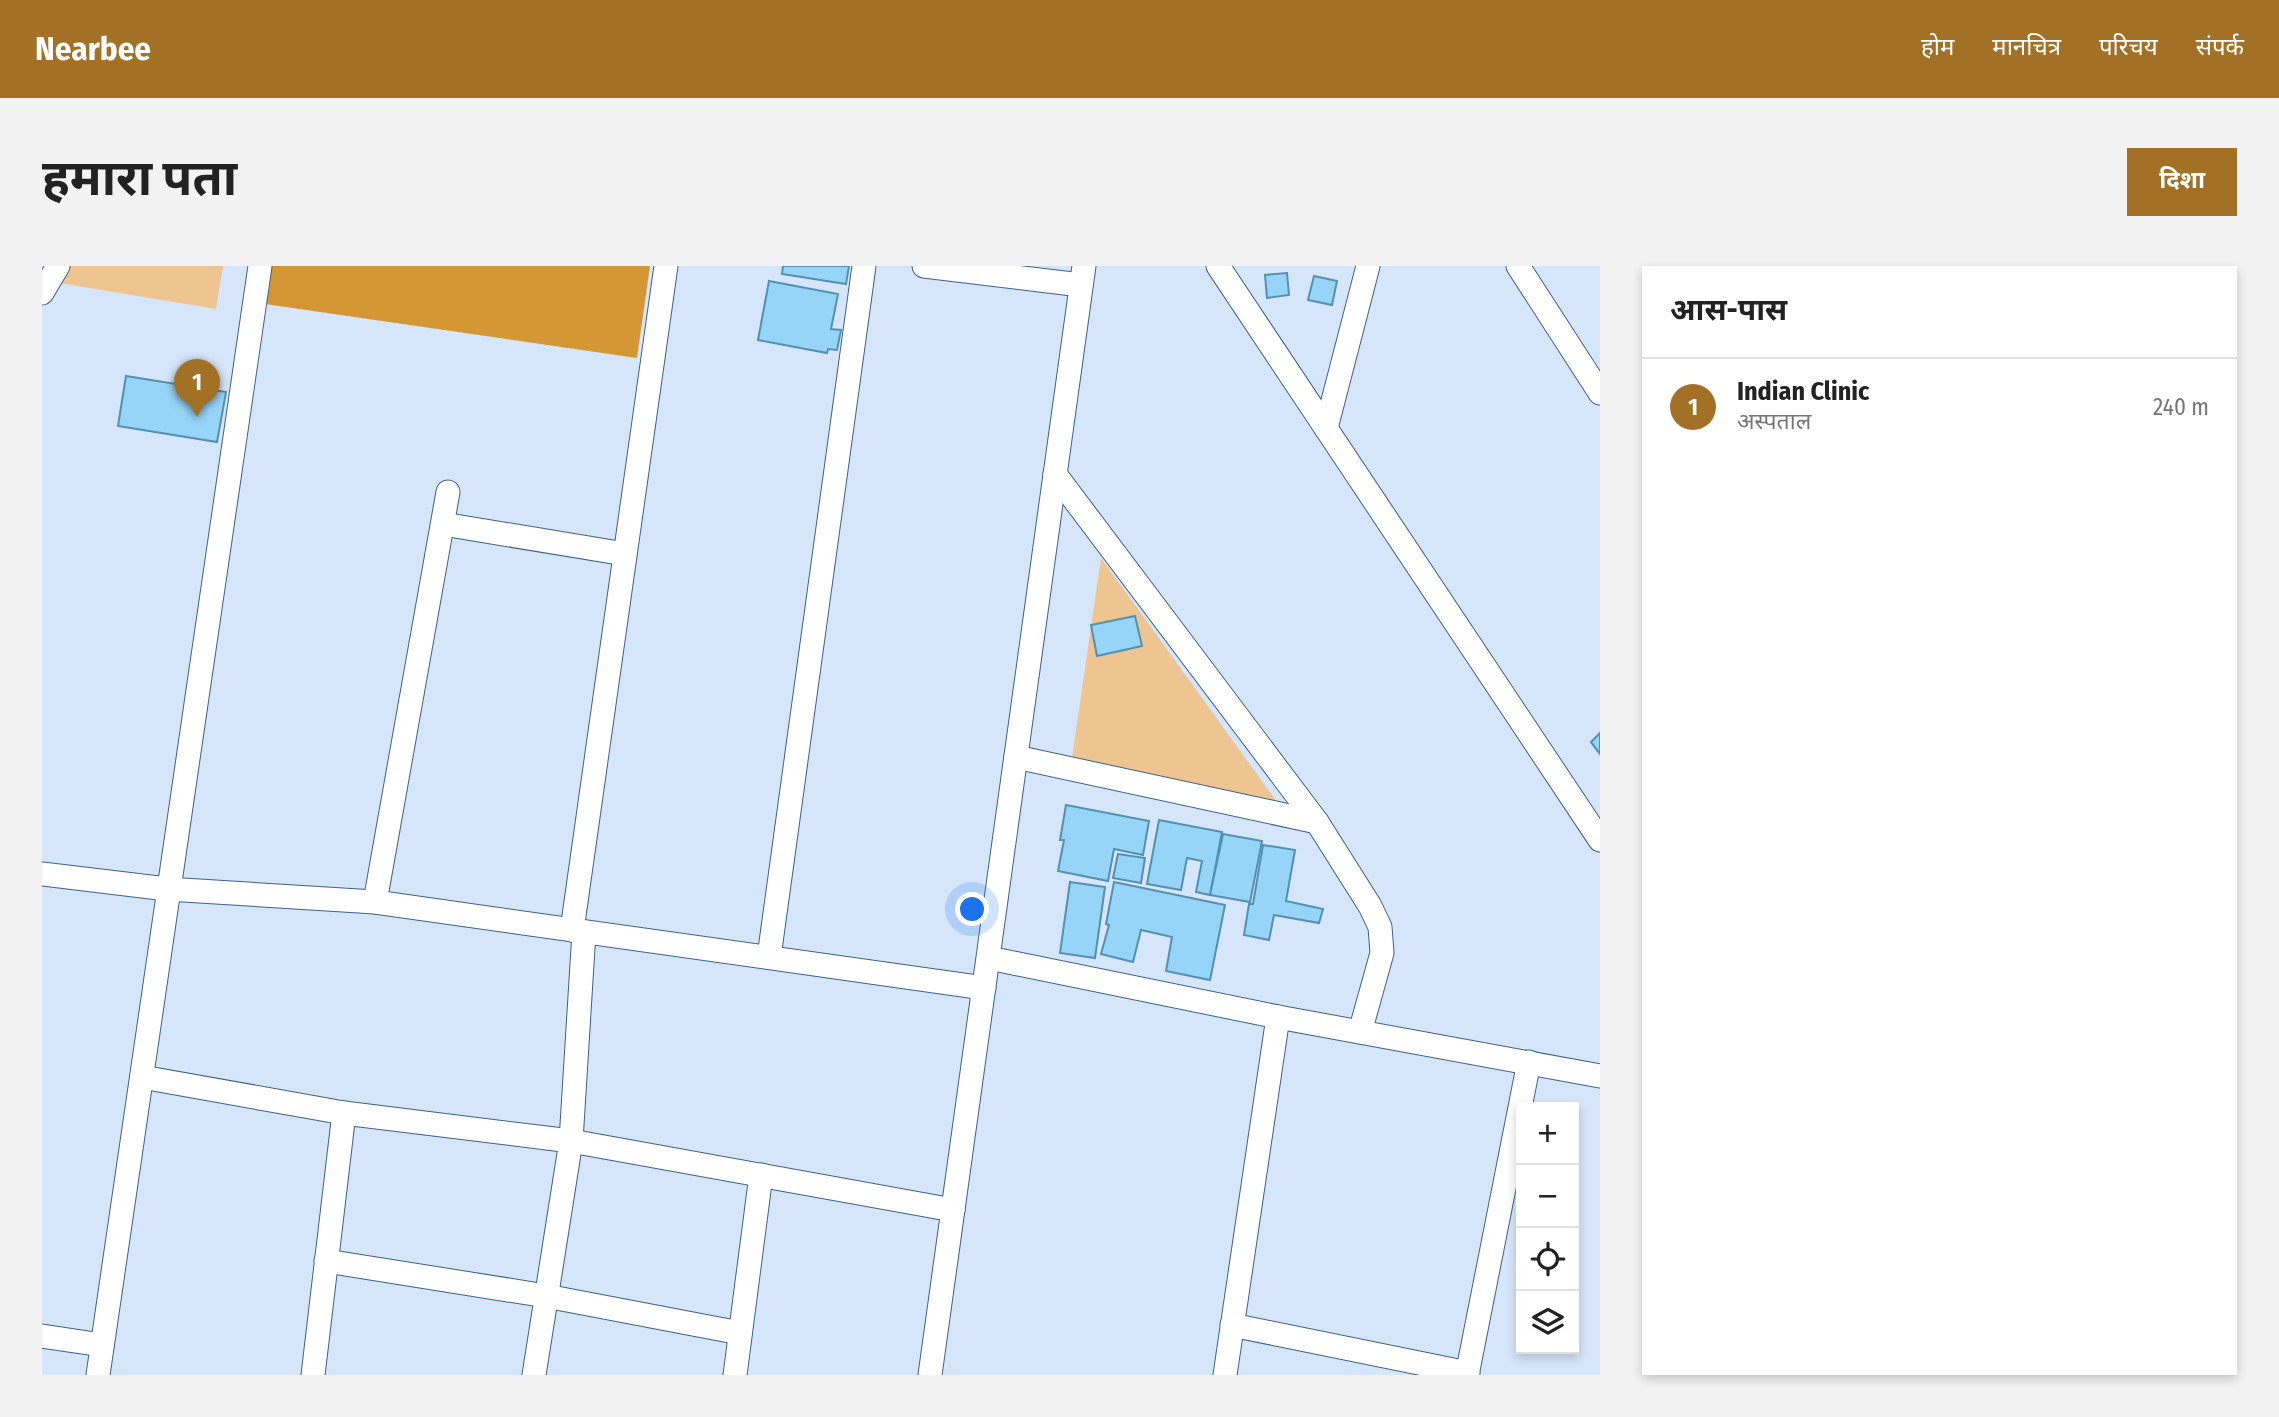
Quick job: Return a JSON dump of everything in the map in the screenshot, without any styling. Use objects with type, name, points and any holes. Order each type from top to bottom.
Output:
[{"type":"street","points":[[42,293],[58,266]]},
{"type":"street","points":[[98,1375],[260,266]]},
{"type":"street","points":[[534,1375],[571,1141],[578,931],[625,554],[666,266]]},
{"type":"street","points":[[769,957],[864,266]]},
{"type":"street","points":[[924,266],[1083,276],[930,1375]]},
{"type":"street","points":[[1218,266],[1600,840]]},
{"type":"street","points":[[1326,428],[1368,266]]},
{"type":"street","points":[[1518,266],[1600,393]]},
{"type":"street","points":[[1055,474],[1317,822],[1370,906],[1380,927],[1382,953],[1360,1032]]},
{"type":"street","points":[[375,902],[448,492]]},
{"type":"street","points":[[443,524],[625,554]]},
{"type":"street","points":[[1016,757],[1317,822]]},
{"type":"street","points":[[42,874],[167,889],[375,902],[984,988]]},
{"type":"street","points":[[989,958],[1278,1017],[1600,1076]]},
{"type":"street","points":[[1225,1375],[1278,1017]]},
{"type":"street","points":[[1232,1325],[1467,1374],[1529,1062]]},
{"type":"street","points":[[142,1077],[344,1113],[571,1141],[953,1210]]},
{"type":"street","points":[[313,1375],[344,1113]]},
{"type":"street","points":[[734,1375],[761,1175]]},
{"type":"street","points":[[326,1261],[547,1296],[740,1333]]},
{"type":"street","points":[[42,1336],[102,1345]]},
{"type":"shaded area","points":[[55,266],[223,266],[216,309],[47,281]]},
{"type":"shaded area","points":[[262,266],[650,266],[637,358],[258,303]]},
{"type":"shaded area","points":[[1101,558],[1280,806],[1072,758]]},
{"type":"building","points":[[783,266],[849,266],[846,284],[782,274]]},
{"type":"building","points":[[1287,273],[1289,295],[1267,298],[1265,275]]},
{"type":"building","points":[[1314,276],[1337,281],[1332,305],[1308,300]]},
{"type":"building","points":[[769,281],[838,294],[831,329],[841,330],[837,350],[828,349],[827,353],[758,340]]},
{"type":"building","points":[[126,376],[226,392],[217,442],[118,426]]},
{"type":"building","points":[[1135,616],[1142,646],[1097,656],[1091,625]]},
{"type":"building","points":[[1600,733],[1600,754],[1591,742]]},
{"type":"building","points":[[1066,805],[1149,821],[1143,855],[1114,849],[1108,881],[1058,871],[1064,840],[1060,840]]},
{"type":"building","points":[[1159,820],[1222,832],[1210,895],[1196,892],[1202,861],[1187,858],[1181,890],[1147,884]]},
{"type":"building","points":[[1223,834],[1262,841],[1250,902],[1210,895]]},
{"type":"building","points":[[1263,845],[1295,850],[1286,901],[1323,909],[1319,923],[1274,915],[1269,940],[1244,935],[1249,904],[1253,904]]},
{"type":"building","points":[[1118,854],[1145,858],[1141,883],[1113,878]]},
{"type":"building","points":[[1070,882],[1105,887],[1095,958],[1060,953]]},
{"type":"building","points":[[1114,882],[1225,905],[1210,980],[1166,971],[1172,937],[1141,930],[1133,962],[1101,954],[1109,925],[1106,924]]},
{"type":"place","name":"Indian Clinic","points":[[197,417]]}]
